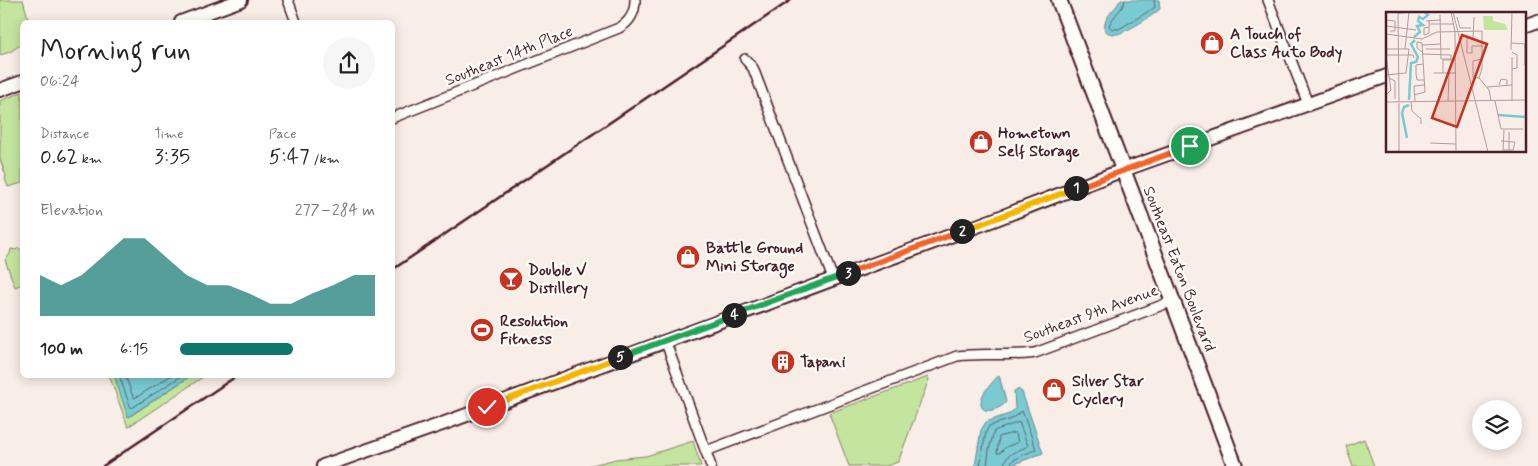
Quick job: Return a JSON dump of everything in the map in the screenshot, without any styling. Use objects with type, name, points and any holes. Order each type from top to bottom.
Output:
[{"type":"main road","name":"Southeast Eaton Boulevard","points":[[1059,0],[1235,466]]},
{"type":"street","points":[[186,20],[241,0]]},
{"type":"street","points":[[288,0],[295,20]]},
{"type":"street","name":"Southeast 14th Place","points":[[395,117],[616,30],[625,24],[631,16],[635,0]]},
{"type":"street","points":[[1268,0],[1308,104]]},
{"type":"street","points":[[1526,25],[1538,21]]},
{"type":"street","points":[[745,60],[753,68],[833,279]]},
{"type":"street","points":[[323,466],[462,417],[1123,170],[1386,76]]},
{"type":"street","points":[[0,90],[20,83]]},
{"type":"street","name":"Southeast 9th Avenue","points":[[706,451],[957,356],[1035,353],[1173,301]]},
{"type":"street","points":[[664,340],[711,466]]},
{"type":"green space","points":[[0,0],[23,0],[28,20],[20,20],[20,45],[10,52],[0,55]]},
{"type":"green space","points":[[20,93],[20,184],[8,187],[0,159],[0,101]]},
{"type":"green space","points":[[11,249],[20,249],[20,285],[15,287],[5,260],[10,254]]},
{"type":"green space","points":[[928,377],[929,379],[898,462],[886,466],[849,466],[829,413]]},
{"type":"green space","points":[[110,378],[115,378],[129,417],[188,378],[202,378],[128,427]]},
{"type":"green space","points":[[1364,439],[1374,466],[1353,466],[1346,446]]},
{"type":"green space","points":[[693,441],[701,466],[588,466],[616,459],[646,456]]},
{"type":"water","points":[[1120,0],[1159,0],[1160,9],[1126,31],[1112,34],[1105,31],[1105,22]]},
{"type":"water","points":[[999,375],[1006,402],[996,409],[984,409],[981,402],[983,395]]},
{"type":"water","points":[[115,378],[187,378],[128,417]]},
{"type":"water","points":[[1018,389],[1022,392],[1043,453],[1009,466],[975,466],[981,430],[986,422],[1009,414],[1015,409],[1014,391]]},
{"type":"railway","points":[[395,268],[791,0]]},
{"type":"railway","points":[[103,466],[234,378]]},
{"type":"place","name":"A Touch of Class Auto Body","points":[[1212,43]]},
{"type":"place","name":"Hometown Self Storage","points":[[981,142]]},
{"type":"place","name":"Battle Ground Mini Storage","points":[[688,257]]},
{"type":"place","name":"Double V Distillery","points":[[511,279]]},
{"type":"place","name":"Resolution Fitness","points":[[482,330]]},
{"type":"place","name":"Tapani","points":[[783,362]]},
{"type":"place","name":"Silver Star Cyclery","points":[[1054,390]]},
{"type":"route","points":[[487,407],[1190,146]]}]
